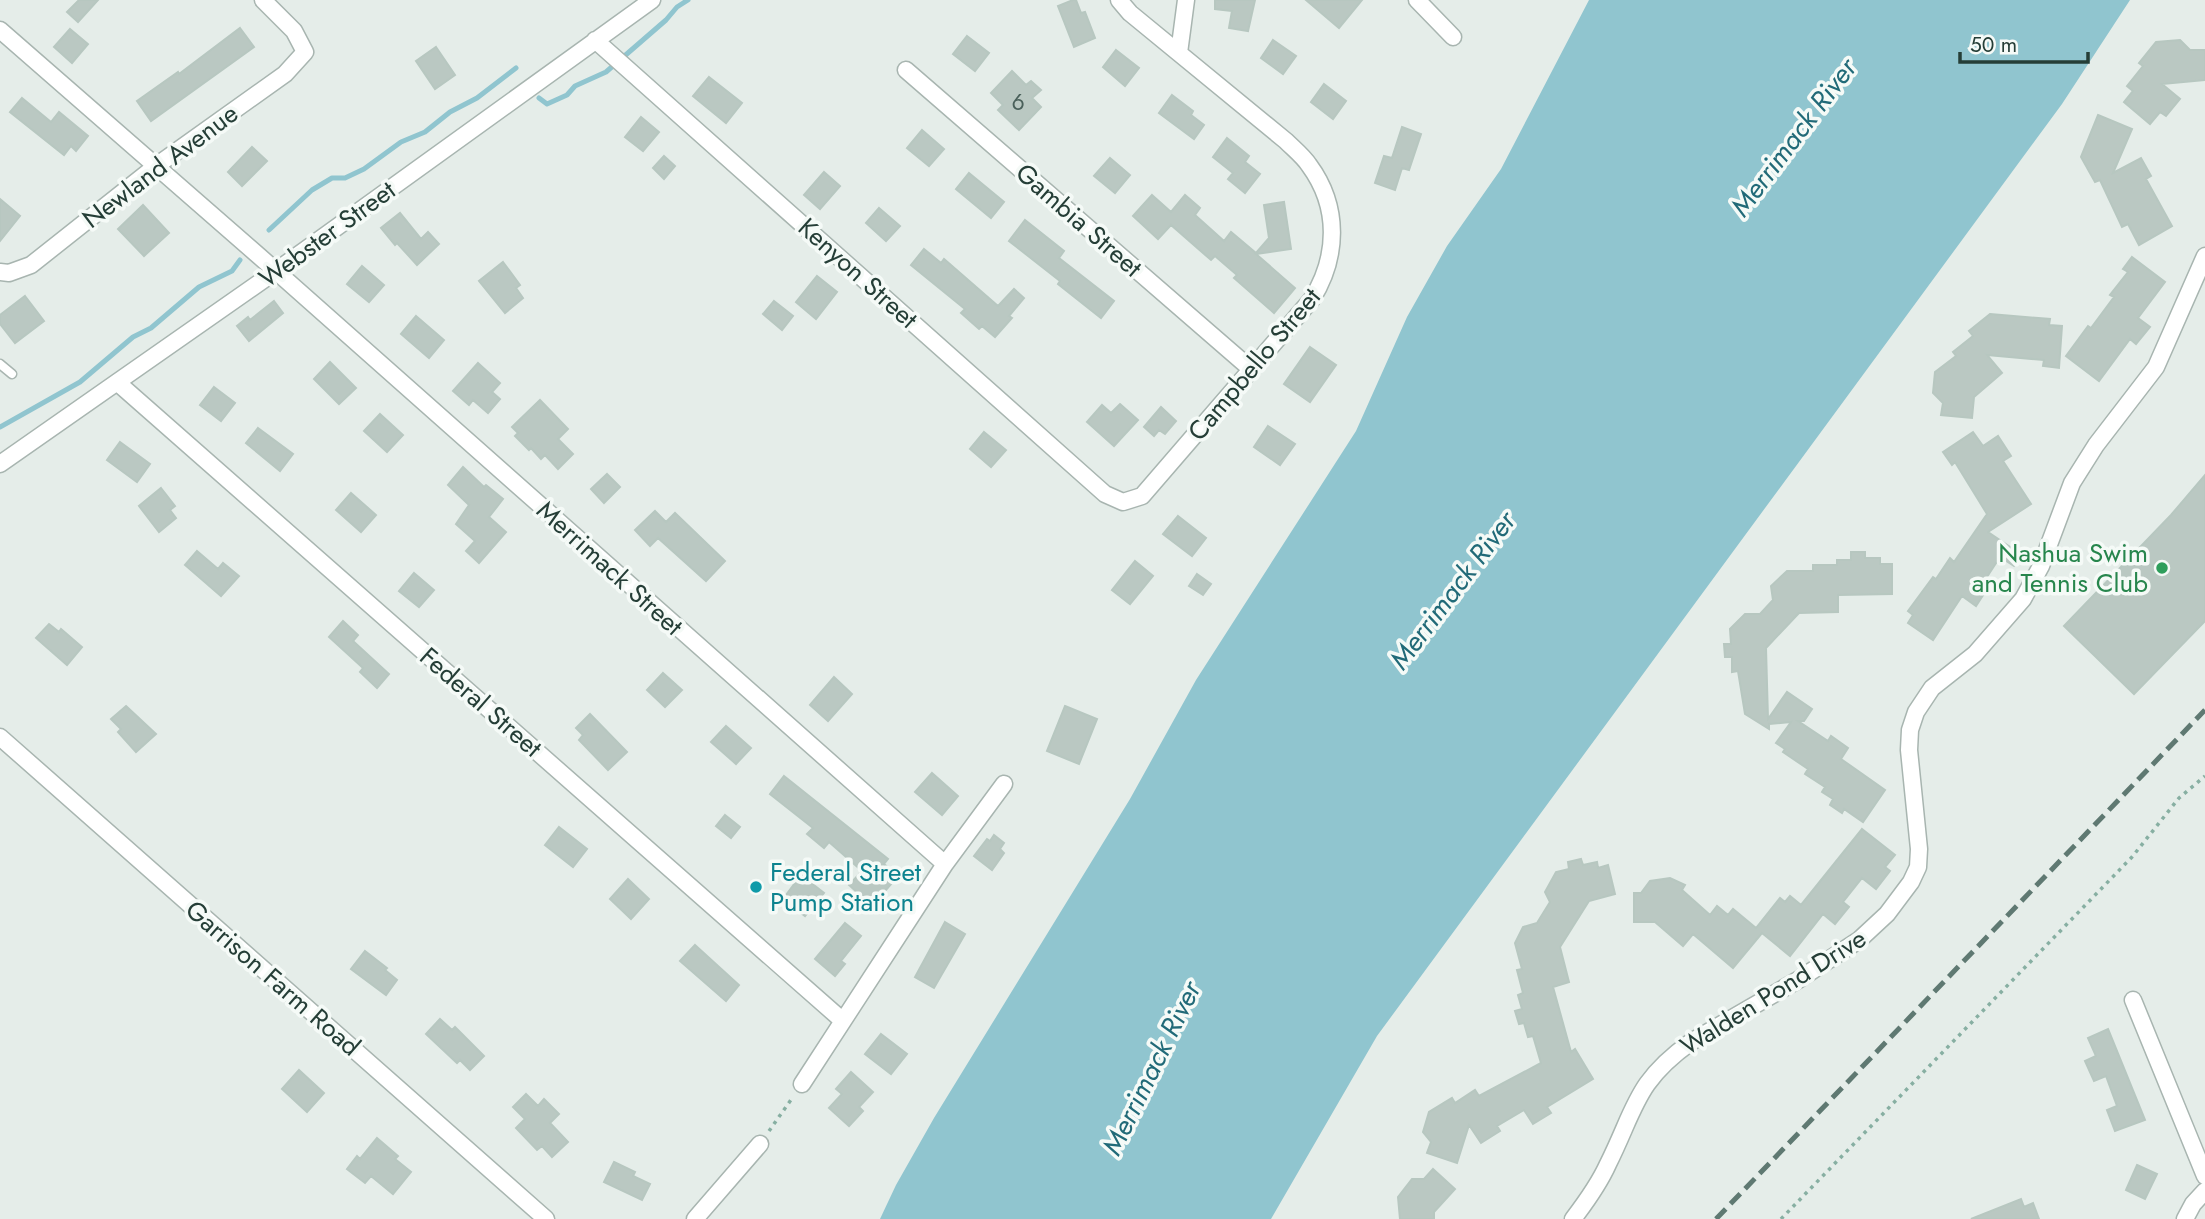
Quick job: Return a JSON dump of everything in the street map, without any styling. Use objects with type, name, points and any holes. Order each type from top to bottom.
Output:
[{"type":"street","name":"Newland Avenue","points":[[2,273],[31,265],[156,166],[285,74],[305,51],[294,30],[263,0]]},
{"type":"street","name":"Webster Street","points":[[0,464],[276,271],[652,0]]},
{"type":"street","name":"Campbello Street","points":[[1119,0],[1130,13],[1286,141],[1309,164],[1329,207],[1333,229],[1332,252],[1324,279],[1312,299],[1142,496],[1124,502]]},
{"type":"street","points":[[1179,53],[1186,0]]},
{"type":"street","points":[[1417,0],[1454,37]]},
{"type":"street","name":"Merrimack Street","points":[[0,30],[945,864]]},
{"type":"street","name":"Kenyon Street","points":[[595,40],[1105,494],[1124,502]]},
{"type":"street","name":"Gambia Street","points":[[906,70],[1252,370]]},
{"type":"street","name":"Walden Pond Drive","points":[[1573,1219],[1608,1164],[1642,1089],[1669,1057],[1819,968],[1859,940],[1888,914],[1911,883],[1918,867],[1920,849],[1909,750],[1910,730],[1916,712],[1932,688],[1975,653],[2023,599],[2041,566],[2072,483],[2096,445],[2157,367],[2205,256]]},
{"type":"street","name":"Federal Street","points":[[118,383],[844,1021]]},
{"type":"street","name":"Garrison Farm Road","points":[[0,737],[546,1219]]},
{"type":"street","points":[[802,1084],[945,864],[1004,784]]},
{"type":"street","points":[[2133,1000],[2205,1176]]},
{"type":"street","points":[[695,1219],[760,1144]]},
{"type":"street","points":[[2185,1219],[2193,1204],[2205,1191]]},
{"type":"lane","points":[[0,364],[12,374]]},
{"type":"path","points":[[1781,1219],[2132,856],[2179,798],[2205,776]]},
{"type":"path","points":[[760,1144],[802,1084]]},
{"type":"water","name":"Merrimack River","points":[[1589,0],[2130,0],[2062,104],[1377,1036],[1271,1219],[880,1219],[934,1118],[1130,799],[1196,680],[1356,431],[1407,317],[1447,246],[1501,169]]},
{"type":"building","points":[[79,0],[98,0],[78,22],[67,12]]},
{"type":"building","points":[[1076,0],[1081,13],[1085,12],[1095,38],[1074,47],[1058,6]]},
{"type":"building","points":[[1215,0],[1255,0],[1248,31],[1229,28],[1232,11],[1215,9]]},
{"type":"building","points":[[1306,0],[1362,0],[1339,28]]},
{"type":"building","points":[[240,28],[254,47],[151,121],[137,101],[178,72],[179,74]]},
{"type":"building","points":[[70,29],[88,44],[72,63],[54,47]]},
{"type":"building","points":[[967,36],[989,53],[975,71],[953,54]]},
{"type":"building","points":[[1273,40],[1296,56],[1283,74],[1261,58]]},
{"type":"building","points":[[2180,40],[2190,50],[2205,50],[2205,80],[2162,84],[2180,99],[2166,116],[2160,112],[2150,124],[2124,102],[2133,91],[2127,86],[2143,66],[2139,63],[2156,42]]},
{"type":"building","points":[[436,47],[455,75],[435,89],[416,61]]},
{"type":"building","points":[[1116,50],[1139,68],[1125,86],[1103,67]]},
{"type":"building","points":[[1012,71],[1026,85],[1031,81],[1041,90],[1032,98],[1041,107],[1019,130],[998,110],[1003,105],[991,93]]},
{"type":"building","points":[[709,77],[742,103],[726,123],[693,96]]},
{"type":"building","points":[[1324,84],[1346,101],[1333,119],[1311,102]]},
{"type":"building","points":[[1172,95],[1193,111],[1191,115],[1204,125],[1194,139],[1159,113]]},
{"type":"building","points":[[22,98],[51,122],[59,112],[88,136],[76,151],[71,146],[64,155],[10,112]]},
{"type":"building","points":[[2098,115],[2132,129],[2113,173],[2141,158],[2151,176],[2146,179],[2172,226],[2139,245],[2128,224],[2122,227],[2100,180],[2095,182],[2081,157]]},
{"type":"building","points":[[641,117],[659,132],[643,151],[625,137]]},
{"type":"building","points":[[1402,127],[1421,134],[1409,170],[1402,168],[1395,190],[1375,183],[1384,156],[1392,158]]},
{"type":"building","points":[[922,130],[944,149],[929,166],[907,148]]},
{"type":"building","points":[[1227,138],[1249,156],[1245,162],[1260,174],[1245,193],[1228,179],[1233,173],[1213,157]]},
{"type":"building","points":[[252,147],[267,161],[242,186],[228,172]]},
{"type":"building","points":[[664,156],[675,166],[664,179],[653,168]]},
{"type":"building","points":[[1110,158],[1130,175],[1115,193],[1094,176]]},
{"type":"building","points":[[824,172],[840,186],[820,209],[804,195]]},
{"type":"building","points":[[969,173],[1004,202],[991,218],[956,189]]},
{"type":"building","points":[[1152,195],[1171,212],[1185,195],[1200,208],[1195,215],[1224,241],[1231,232],[1256,253],[1269,238],[1264,205],[1284,202],[1291,249],[1256,254],[1295,288],[1274,313],[1234,278],[1237,275],[1215,256],[1211,260],[1171,225],[1158,239],[1133,216]]},
{"type":"building","points":[[0,199],[20,216],[0,241]]},
{"type":"building","points":[[143,205],[169,233],[144,256],[118,229]]},
{"type":"building","points":[[879,208],[900,226],[886,241],[866,223]]},
{"type":"building","points":[[400,213],[421,239],[428,232],[439,244],[417,265],[381,228]]},
{"type":"building","points":[[1025,220],[1064,251],[1059,258],[1114,301],[1101,318],[1009,241]]},
{"type":"building","points":[[924,249],[941,263],[944,259],[998,306],[1014,289],[1024,298],[1009,316],[1012,318],[995,337],[982,326],[979,329],[961,313],[965,309],[911,265]]},
{"type":"building","points":[[2132,257],[2165,282],[2138,318],[2150,327],[2136,344],[2130,339],[2099,381],[2066,356],[2114,297],[2110,295],[2128,272],[2123,269]]},
{"type":"building","points":[[503,262],[520,285],[516,288],[523,298],[505,313],[479,281]]},
{"type":"building","points":[[362,266],[384,285],[369,302],[347,284]]},
{"type":"building","points":[[817,276],[837,292],[816,319],[796,302]]},
{"type":"building","points":[[25,296],[44,321],[15,343],[0,324],[0,315]]},
{"type":"building","points":[[274,301],[283,313],[249,341],[237,326],[248,317],[250,320]]},
{"type":"building","points":[[774,301],[793,316],[782,330],[763,314]]},
{"type":"building","points":[[1990,314],[2050,319],[2049,325],[2062,326],[2059,368],[2043,366],[2044,360],[1987,355],[2002,373],[1974,397],[1972,418],[1941,415],[1943,403],[1933,393],[1935,372],[1956,356],[1953,352],[1973,336],[1969,331]]},
{"type":"building","points":[[416,316],[444,340],[429,358],[401,334]]},
{"type":"building","points":[[1310,347],[1336,365],[1310,402],[1284,384]]},
{"type":"building","points":[[330,362],[356,388],[339,404],[314,379]]},
{"type":"building","points":[[478,363],[500,383],[492,392],[500,399],[488,413],[473,400],[469,405],[453,391]]},
{"type":"building","points":[[214,387],[235,403],[221,421],[200,405]]},
{"type":"building","points":[[540,400],[568,429],[558,439],[573,454],[558,469],[545,455],[541,459],[531,448],[529,450],[515,436],[518,433],[512,427]]},
{"type":"building","points":[[1120,404],[1138,420],[1114,446],[1087,422],[1102,405],[1111,413]]},
{"type":"building","points":[[1161,407],[1176,421],[1165,434],[1159,430],[1154,436],[1144,427]]},
{"type":"building","points":[[380,414],[403,435],[387,452],[364,431]]},
{"type":"building","points":[[1268,426],[1295,444],[1280,465],[1254,447]]},
{"type":"building","points":[[258,428],[293,454],[280,471],[246,443]]},
{"type":"building","points":[[984,432],[1006,450],[991,467],[970,449]]},
{"type":"building","points":[[1973,432],[1983,446],[1998,436],[2011,456],[2003,461],[2031,504],[1988,532],[2022,555],[2014,566],[2000,557],[1983,583],[1989,586],[1976,606],[1962,596],[1933,640],[1908,623],[1913,615],[1908,611],[1950,558],[1954,562],[1987,514],[1955,462],[1952,465],[1943,452]]},
{"type":"building","points":[[120,442],[150,464],[137,482],[107,460]]},
{"type":"building","points":[[463,467],[484,487],[486,485],[503,499],[489,517],[506,532],[479,563],[466,551],[475,541],[456,524],[469,505],[448,485]]},
{"type":"building","points":[[607,474],[620,487],[604,503],[591,489]]},
{"type":"building","name":"Nashua Swim and Tennis Club","points":[[2205,475],[2205,621],[2134,694],[2064,626],[2171,515]]},
{"type":"building","points":[[161,488],[175,506],[170,510],[176,518],[159,532],[139,506]]},
{"type":"building","points":[[351,493],[376,515],[361,532],[336,510]]},
{"type":"building","points":[[655,511],[666,522],[675,513],[725,561],[706,581],[658,538],[650,546],[635,530]]},
{"type":"building","points":[[1178,516],[1206,538],[1192,556],[1163,534]]},
{"type":"building","points":[[197,551],[218,569],[223,563],[239,576],[221,596],[185,565]]},
{"type":"building","points":[[1851,552],[1865,552],[1865,558],[1880,558],[1880,564],[1892,564],[1892,594],[1838,595],[1838,612],[1799,613],[1766,648],[1768,719],[1787,692],[1812,709],[1804,721],[1798,721],[1828,741],[1831,736],[1848,748],[1841,759],[1885,790],[1863,822],[1844,809],[1842,813],[1830,805],[1833,799],[1822,792],[1825,787],[1805,774],[1808,769],[1783,752],[1785,749],[1776,743],[1791,722],[1769,724],[1769,729],[1745,714],[1738,671],[1732,672],[1732,657],[1725,657],[1724,644],[1731,644],[1730,629],[1745,614],[1760,614],[1773,600],[1771,586],[1787,571],[1813,571],[1813,565],[1837,565],[1837,560],[1851,560]]},
{"type":"building","points":[[1135,561],[1153,576],[1130,604],[1112,590]]},
{"type":"building","points":[[414,573],[434,590],[419,607],[399,591]]},
{"type":"building","points":[[1197,574],[1211,584],[1203,595],[1189,586]]},
{"type":"building","points":[[343,621],[358,635],[353,641],[389,674],[377,688],[360,672],[363,668],[329,637]]},
{"type":"building","points":[[49,624],[59,632],[61,629],[82,647],[67,665],[36,638]]},
{"type":"building","points":[[663,673],[682,690],[665,707],[647,690]]},
{"type":"building","points":[[834,677],[852,694],[828,721],[810,705]]},
{"type":"building","points":[[126,706],[156,734],[136,752],[118,732],[121,729],[111,719]]},
{"type":"building","points":[[1065,706],[1097,719],[1079,764],[1047,751]]},
{"type":"building","points":[[590,714],[627,752],[608,770],[579,740],[583,735],[576,728]]},
{"type":"building","points":[[726,726],[751,748],[736,764],[711,742]]},
{"type":"building","points":[[932,773],[958,796],[942,815],[915,792]]},
{"type":"building","points":[[784,776],[888,859],[884,864],[898,876],[872,906],[849,885],[862,871],[829,842],[824,848],[807,834],[813,828],[770,794]]},
{"type":"building","points":[[725,815],[740,827],[731,838],[716,826]]},
{"type":"building","points":[[559,827],[587,849],[573,867],[545,845]]},
{"type":"building","points":[[1862,829],[1895,855],[1885,867],[1890,871],[1876,889],[1862,878],[1843,902],[1849,907],[1835,924],[1823,914],[1790,956],[1762,933],[1733,968],[1693,934],[1683,946],[1655,922],[1634,922],[1634,893],[1641,893],[1650,881],[1670,878],[1685,885],[1682,890],[1710,915],[1717,906],[1728,915],[1733,909],[1756,928],[1780,898],[1785,902],[1790,896],[1801,905]]},
{"type":"building","points":[[994,835],[1004,843],[1000,849],[1004,853],[992,870],[974,856],[987,839],[990,841]]},
{"type":"building","points":[[1581,859],[1583,865],[1597,862],[1598,868],[1608,865],[1615,894],[1589,901],[1560,947],[1569,982],[1553,987],[1571,1052],[1575,1049],[1593,1079],[1547,1107],[1551,1113],[1533,1124],[1524,1110],[1497,1126],[1500,1131],[1481,1143],[1469,1125],[1457,1163],[1427,1153],[1431,1142],[1423,1132],[1429,1112],[1452,1098],[1455,1103],[1475,1090],[1479,1096],[1541,1063],[1533,1036],[1528,1037],[1524,1023],[1519,1024],[1515,1011],[1522,1009],[1518,995],[1523,993],[1517,970],[1522,969],[1515,943],[1523,927],[1537,923],[1550,902],[1545,892],[1556,872],[1569,869],[1568,862]]},
{"type":"building","points":[[801,875],[824,893],[805,916],[783,899]]},
{"type":"building","points":[[628,879],[649,899],[631,919],[610,899]]},
{"type":"building","points":[[945,922],[965,934],[934,988],[915,977]]},
{"type":"building","points":[[845,923],[861,936],[841,961],[845,964],[835,976],[815,959]]},
{"type":"building","points":[[695,945],[739,985],[726,1001],[680,961]]},
{"type":"building","points":[[365,951],[387,968],[385,970],[397,980],[386,995],[351,969]]},
{"type":"building","points":[[440,1019],[452,1030],[455,1027],[484,1056],[470,1070],[460,1060],[457,1063],[426,1034]]},
{"type":"building","points":[[2108,1029],[2145,1120],[2115,1131],[2107,1110],[2117,1106],[2106,1076],[2094,1081],[2085,1061],[2096,1056],[2088,1038]]},
{"type":"building","points":[[881,1034],[907,1054],[891,1074],[865,1054]]},
{"type":"building","points":[[299,1070],[324,1093],[307,1112],[282,1089]]},
{"type":"building","points":[[851,1072],[873,1092],[859,1107],[863,1111],[849,1126],[829,1108],[842,1094],[836,1089]]},
{"type":"building","points":[[526,1094],[538,1106],[544,1099],[559,1114],[550,1123],[568,1142],[552,1157],[542,1146],[537,1150],[516,1128],[525,1119],[513,1107]]},
{"type":"building","points":[[377,1138],[398,1156],[395,1159],[411,1172],[393,1194],[371,1176],[365,1183],[347,1169],[357,1156],[360,1159]]},
{"type":"building","points":[[614,1162],[635,1172],[633,1176],[650,1184],[642,1200],[604,1182]]},
{"type":"building","points":[[2137,1165],[2157,1174],[2145,1199],[2126,1190]]},
{"type":"building","points":[[1433,1169],[1455,1189],[1434,1212],[1434,1219],[1400,1219],[1398,1197],[1412,1179],[1424,1179]]},
{"type":"building","points":[[2021,1199],[2024,1207],[2033,1203],[2039,1219],[1971,1219]]},
{"type":"waterway","points":[[539,98],[547,104],[567,95],[575,86],[606,72],[688,0]]},
{"type":"waterway","points":[[269,230],[312,190],[332,178],[345,178],[364,169],[401,142],[425,132],[450,112],[477,98],[516,68]]},
{"type":"waterway","points":[[0,427],[80,382],[133,337],[151,328],[199,287],[232,271],[240,260]]},
{"type":"railway","points":[[1716,1219],[2205,710]]},
{"type":"place","name":"Nashua Swim and Tennis Club","points":[[2162,568]]},
{"type":"place","name":"Federal Street Pump Station","points":[[756,887]]}]
